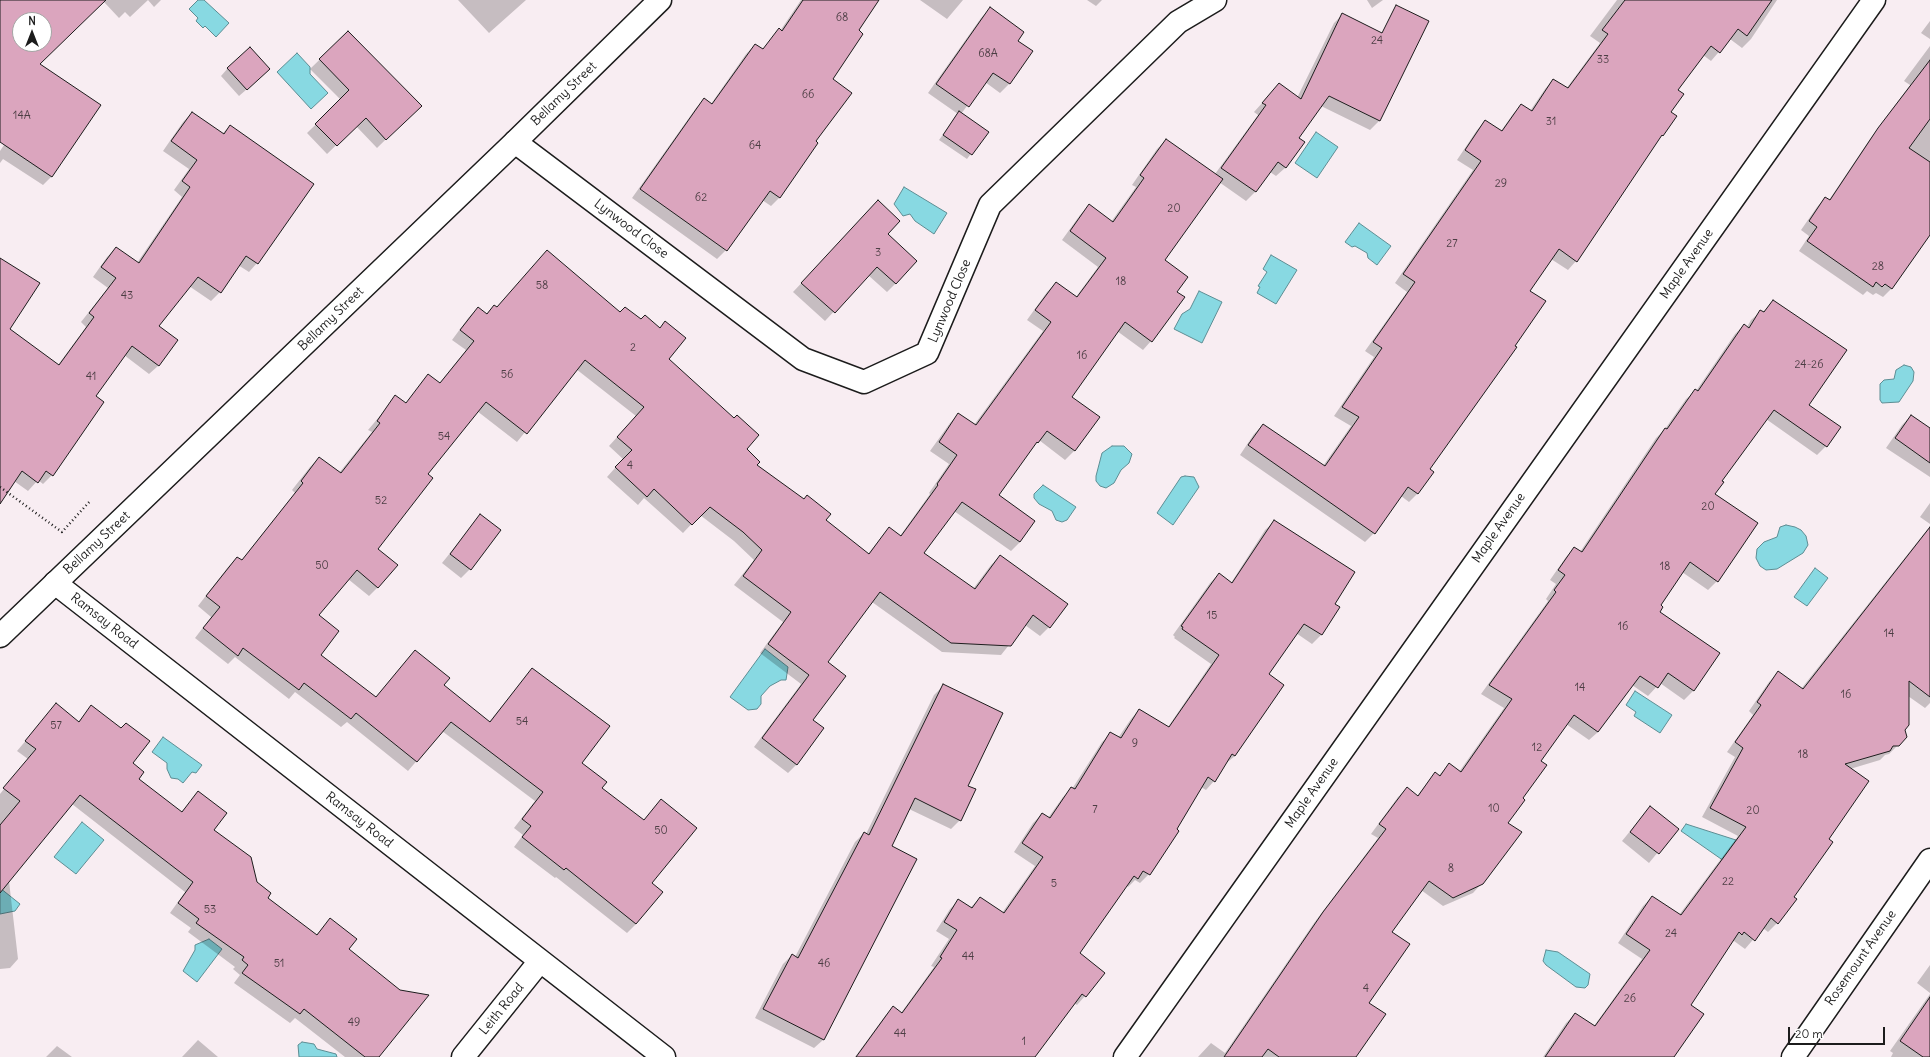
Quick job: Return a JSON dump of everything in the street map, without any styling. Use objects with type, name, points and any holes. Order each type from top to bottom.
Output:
[{"type":"street","name":"Bellamy Street","points":[[0,636],[515,142],[660,0]]},
{"type":"street","name":"Lynwood Close","points":[[515,142],[803,359],[864,382],[927,353],[990,205],[1178,22],[1215,0]]},
{"type":"street","name":"Maple Avenue","points":[[1125,1057],[1874,0]]},
{"type":"street","name":"Ramsay Road","points":[[56,583],[664,1057]]},
{"type":"street","name":"Rosemount Avenue","points":[[1793,1057],[1930,860]]},
{"type":"street","name":"Leith Road","points":[[463,1057],[540,961]]},
{"type":"path","points":[[0,487],[62,532],[91,500]]},
{"type":"water","points":[[198,0],[204,0],[229,23],[216,37],[205,26],[203,28],[196,21],[198,18],[189,9]]},
{"type":"water","points":[[297,53],[310,67],[310,74],[328,93],[311,109],[277,72]]},
{"type":"water","points":[[1316,132],[1338,147],[1317,178],[1295,163]]},
{"type":"water","points":[[904,187],[947,213],[934,234],[915,221],[910,214],[903,216],[894,204]]},
{"type":"water","points":[[1359,223],[1391,246],[1377,265],[1368,258],[1367,253],[1355,246],[1352,247],[1345,242]]},
{"type":"water","points":[[1271,255],[1297,270],[1276,304],[1257,293],[1260,287],[1258,286],[1267,272],[1263,269]]},
{"type":"water","points":[[1199,291],[1222,302],[1202,343],[1174,329],[1182,314],[1190,309]]},
{"type":"water","points":[[1904,365],[1911,367],[1914,372],[1913,381],[1899,402],[1882,403],[1880,400],[1880,384],[1884,380],[1894,379],[1896,370]]},
{"type":"water","points":[[1112,446],[1124,446],[1132,454],[1129,463],[1121,470],[1114,483],[1106,488],[1100,486],[1096,481],[1096,476],[1102,453]]},
{"type":"water","points":[[1181,477],[1194,477],[1199,487],[1173,525],[1157,513]]},
{"type":"water","points":[[1043,485],[1076,507],[1067,520],[1062,522],[1056,520],[1052,511],[1039,504],[1034,498],[1034,494]]},
{"type":"water","points":[[1786,525],[1801,530],[1806,536],[1808,545],[1803,553],[1777,569],[1766,570],[1760,566],[1756,558],[1757,549],[1764,542],[1777,537],[1780,527]]},
{"type":"water","points":[[1815,568],[1828,578],[1807,606],[1794,597]]},
{"type":"water","points":[[765,649],[788,667],[786,680],[781,680],[770,686],[761,696],[761,704],[757,709],[748,710],[730,697]]},
{"type":"water","points":[[1635,691],[1672,715],[1660,733],[1634,716],[1636,712],[1626,705]]},
{"type":"water","points":[[163,737],[202,765],[196,773],[192,772],[183,783],[178,779],[171,778],[167,769],[167,763],[152,752]]},
{"type":"water","points":[[82,822],[104,840],[76,874],[54,857]]},
{"type":"water","points":[[1686,824],[1739,841],[1724,861],[1681,831]]},
{"type":"water","points":[[0,888],[20,904],[15,911],[0,914]]},
{"type":"water","points":[[209,939],[222,949],[197,982],[183,971],[195,950],[195,945]]},
{"type":"water","points":[[1546,950],[1558,952],[1590,974],[1588,985],[1585,988],[1576,987],[1546,965],[1543,961]]},
{"type":"water","points":[[302,1042],[314,1044],[317,1049],[336,1054],[337,1057],[299,1057],[298,1045]]},
{"type":"building","points":[[0,0],[106,0],[40,64],[101,105],[52,177],[0,142]]},
{"type":"building","points":[[803,0],[879,0],[859,30],[863,34],[833,79],[852,93],[816,141],[818,143],[780,198],[770,191],[727,251],[640,189],[704,98],[712,104],[755,44],[763,49],[779,28],[782,31]]},
{"type":"building","points":[[1625,0],[1772,0],[1747,36],[1738,29],[1720,53],[1711,46],[1678,90],[1684,94],[1671,112],[1677,116],[1663,136],[1662,135],[1577,262],[1559,249],[1530,291],[1546,301],[1515,346],[1517,347],[1430,469],[1434,472],[1418,494],[1408,487],[1375,534],[1248,445],[1263,424],[1325,466],[1359,417],[1342,407],[1382,348],[1373,342],[1415,282],[1403,274],[1481,161],[1465,150],[1485,120],[1502,131],[1521,104],[1532,111],[1553,79],[1568,88],[1608,34],[1602,30]]},
{"type":"building","points":[[1396,5],[1429,21],[1380,121],[1329,96],[1299,138],[1305,142],[1286,168],[1278,162],[1256,192],[1221,168],[1266,105],[1262,103],[1279,83],[1301,99],[1342,13],[1382,33]]},
{"type":"building","points":[[990,7],[1024,32],[1018,41],[1033,51],[1010,84],[993,73],[969,107],[936,84]]},
{"type":"building","points":[[348,31],[422,106],[386,140],[366,118],[337,146],[315,124],[349,90],[319,59]]},
{"type":"building","points":[[250,47],[270,69],[247,90],[227,68]]},
{"type":"building","points":[[1930,60],[1930,119],[1909,148],[1930,162],[1930,235],[1892,289],[1885,284],[1882,287],[1876,282],[1873,287],[1807,241],[1817,227],[1809,221],[1825,197],[1830,200],[1878,128]]},
{"type":"building","points":[[959,111],[989,132],[972,155],[943,135]]},
{"type":"building","points":[[192,112],[224,134],[230,125],[314,184],[258,264],[246,256],[221,293],[198,277],[159,326],[178,340],[159,366],[132,346],[96,396],[104,402],[53,476],[46,471],[38,483],[22,471],[0,504],[0,258],[40,283],[10,329],[59,365],[94,317],[89,313],[116,278],[101,267],[116,247],[139,263],[190,187],[182,181],[197,160],[171,141]]},
{"type":"building","points":[[1166,139],[1223,179],[1165,260],[1188,277],[1177,292],[1185,297],[1152,342],[1125,322],[1072,397],[1100,417],[1075,451],[1047,431],[1038,443],[1037,442],[999,495],[1035,521],[1020,542],[962,502],[924,553],[975,589],[1000,555],[1068,604],[1050,628],[1033,615],[1011,646],[951,643],[880,592],[828,662],[846,676],[813,720],[824,728],[797,765],[762,738],[809,675],[768,644],[791,612],[743,576],[762,550],[743,532],[710,507],[692,525],[654,489],[647,497],[615,467],[632,450],[617,437],[644,407],[585,360],[527,434],[486,402],[428,474],[433,478],[378,549],[398,565],[378,588],[357,570],[319,615],[339,631],[321,655],[376,697],[415,650],[450,678],[444,685],[490,722],[532,668],[610,726],[582,763],[607,782],[602,788],[644,820],[661,799],[697,828],[652,883],[663,892],[636,924],[566,868],[564,870],[522,837],[531,826],[522,819],[543,792],[451,722],[417,762],[356,713],[351,719],[304,683],[299,690],[243,648],[238,656],[203,628],[220,607],[206,596],[237,557],[242,560],[303,483],[301,481],[319,457],[341,473],[380,423],[377,421],[395,395],[406,403],[428,374],[440,383],[474,341],[460,330],[478,307],[487,314],[494,305],[497,307],[547,250],[620,312],[625,307],[641,319],[645,315],[660,328],[665,321],[686,338],[669,359],[734,418],[737,415],[759,435],[747,449],[760,462],[757,465],[804,499],[807,495],[831,514],[826,520],[869,554],[889,527],[901,536],[938,485],[937,484],[957,455],[939,442],[958,413],[976,425],[1051,322],[1035,310],[1056,282],[1077,297],[1106,258],[1070,231],[1089,204],[1113,222],[1144,178],[1140,175]]},
{"type":"building","points":[[878,200],[900,221],[888,234],[917,261],[896,284],[877,267],[835,313],[801,283]]},
{"type":"building","points":[[1773,300],[1847,350],[1809,405],[1841,427],[1827,447],[1774,410],[1722,481],[1724,482],[1715,494],[1758,523],[1718,582],[1690,562],[1661,605],[1663,607],[1660,612],[1720,653],[1694,691],[1668,673],[1658,688],[1640,676],[1598,732],[1574,715],[1541,761],[1547,765],[1523,798],[1525,800],[1508,823],[1522,832],[1483,884],[1453,898],[1429,881],[1392,932],[1410,944],[1369,1003],[1386,1014],[1356,1057],[1279,1057],[1268,1049],[1262,1057],[1224,1057],[1323,912],[1386,829],[1379,824],[1407,787],[1418,796],[1435,772],[1440,776],[1449,763],[1461,772],[1512,699],[1489,685],[1556,592],[1554,590],[1565,575],[1558,570],[1574,547],[1582,552],[1665,428],[1667,429],[1695,389],[1698,391],[1744,324],[1749,328],[1760,310],[1764,312]]},
{"type":"building","points":[[1911,415],[1930,428],[1930,463],[1895,438]]},
{"type":"building","points":[[480,514],[501,530],[471,570],[450,554]]},
{"type":"building","points":[[1274,520],[1355,572],[1335,604],[1340,607],[1322,635],[1304,624],[1269,674],[1284,685],[1235,756],[1232,754],[1215,782],[1208,777],[1177,829],[1179,831],[1150,875],[1143,871],[1138,879],[1134,876],[1080,953],[1105,973],[1086,997],[1082,994],[1035,1057],[856,1057],[893,1006],[902,1013],[942,958],[940,957],[957,930],[944,922],[958,899],[972,908],[980,897],[1004,913],[1043,857],[1022,843],[1042,813],[1050,818],[1071,787],[1075,789],[1110,732],[1121,738],[1139,709],[1169,727],[1219,655],[1182,629],[1183,627],[1181,626],[1219,573],[1232,583]]},
{"type":"building","points":[[1930,527],[1930,697],[1909,681],[1909,725],[1905,730],[1907,737],[1899,746],[1893,746],[1890,751],[1845,764],[1869,781],[1829,839],[1833,842],[1794,897],[1797,899],[1778,924],[1771,918],[1755,941],[1744,932],[1742,935],[1739,932],[1691,1005],[1704,1014],[1674,1057],[1545,1057],[1575,1013],[1595,1026],[1650,950],[1626,934],[1652,896],[1681,915],[1746,827],[1710,808],[1743,748],[1735,742],[1761,705],[1757,702],[1778,671],[1803,689]]},
{"type":"building","points":[[943,684],[1003,713],[968,786],[976,789],[961,821],[915,798],[892,846],[917,859],[824,1040],[763,1009],[792,954],[798,958],[864,832],[869,835]]},
{"type":"building","points":[[56,703],[79,722],[91,705],[121,728],[126,723],[150,741],[133,763],[144,772],[139,779],[182,812],[198,791],[227,813],[214,830],[251,857],[257,882],[271,893],[268,898],[317,935],[330,918],[357,939],[349,949],[400,990],[429,995],[379,1057],[365,1057],[304,1009],[300,1014],[242,973],[248,965],[242,960],[244,957],[196,923],[199,919],[178,903],[193,882],[80,795],[0,893],[0,825],[20,801],[3,788],[36,749],[25,741]]},
{"type":"building","points":[[1650,806],[1679,829],[1659,854],[1630,832]]},
{"type":"building","points":[[1930,997],[1930,1057],[1923,1057],[1900,1041]]}]
